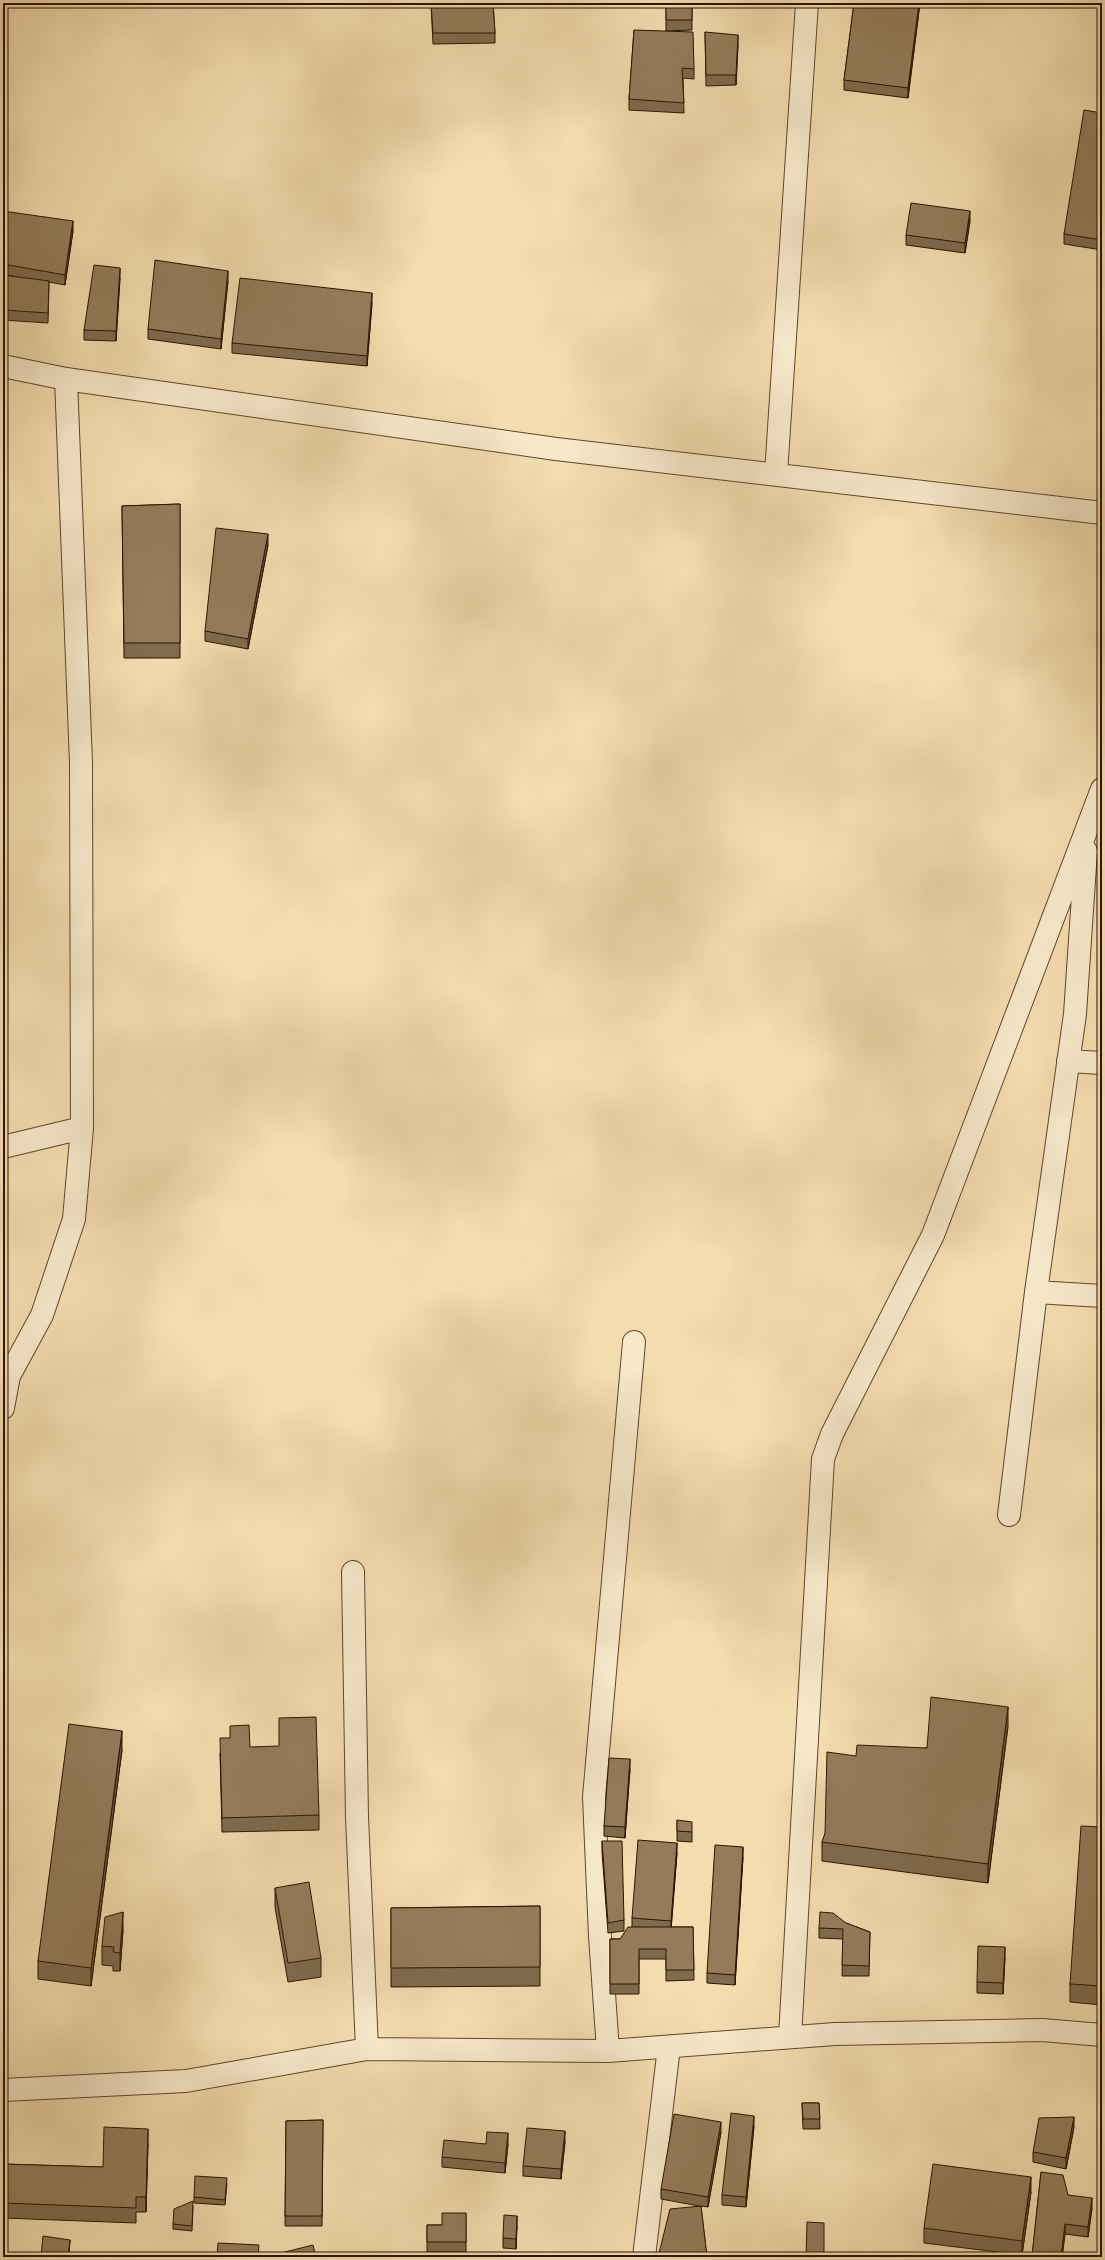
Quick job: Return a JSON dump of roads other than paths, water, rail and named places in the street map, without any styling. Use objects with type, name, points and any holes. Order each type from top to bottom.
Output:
[{"type":"street","points":[[776,474],[807,3]]},
{"type":"street","points":[[3,366],[66,379],[556,449],[1102,513]]},
{"type":"street","points":[[3,1408],[9,1376],[42,1316],[74,1219],[82,1128],[81,763],[66,379]]},
{"type":"street","points":[[790,2037],[823,1458],[832,1434],[933,1235],[1102,789]]},
{"type":"street","points":[[1009,1515],[1036,1292],[1075,1014],[1088,828]]},
{"type":"street","points":[[1068,1062],[1102,1063]]},
{"type":"street","points":[[3,1146],[82,1128]]},
{"type":"street","points":[[1036,1292],[1102,1296]]},
{"type":"street","points":[[608,2051],[600,1936],[594,1797],[634,1342]]},
{"type":"street","points":[[353,1572],[357,1816],[367,2049]]},
{"type":"street","points":[[3,2090],[186,2081],[367,2049],[608,2051],[835,2034],[1042,2030],[1102,2035]]},
{"type":"street","points":[[644,2257],[668,2047]]}]
